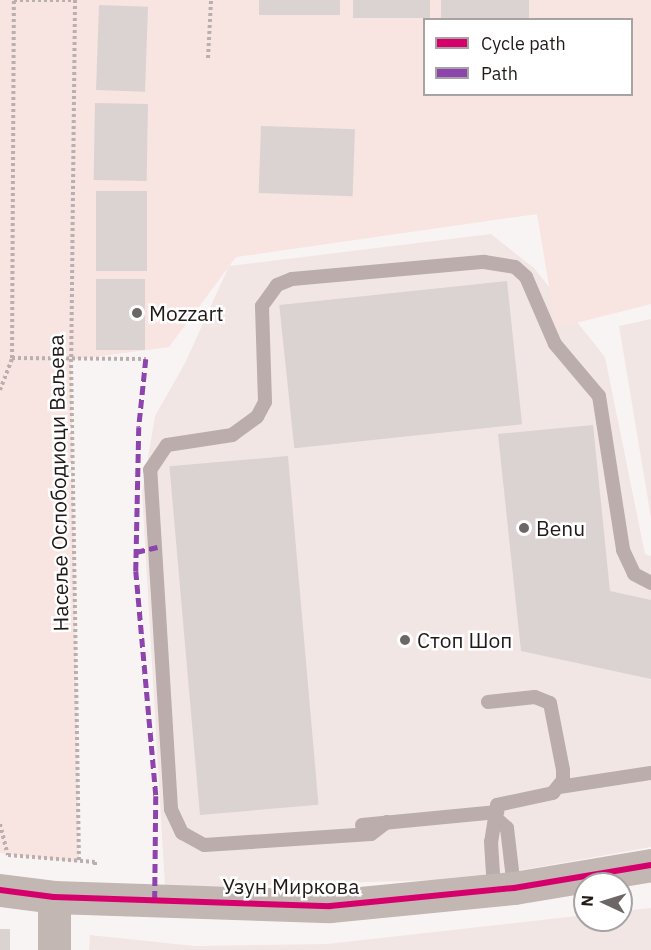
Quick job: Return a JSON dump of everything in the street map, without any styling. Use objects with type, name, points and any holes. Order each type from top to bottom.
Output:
[{"type":"street","name":"Узун Миркова","points":[[0,890],[54,897],[330,906],[504,889],[651,865]]},
{"type":"street","points":[[54,897],[54,950]]},
{"type":"lane","points":[[387,822],[371,834],[204,845],[182,833],[171,809],[150,470],[167,445],[232,435],[257,417],[265,402],[262,306],[277,285],[292,279],[484,262],[515,267],[526,277],[555,344],[599,396],[623,550],[634,574],[651,583]]},
{"type":"lane","points":[[488,702],[535,697],[550,703],[563,770],[559,787]]},
{"type":"lane","points":[[504,889],[491,842],[498,816],[497,805],[546,795],[559,787],[651,773]]},
{"type":"lane","points":[[362,825],[498,816]]},
{"type":"lane","points":[[498,816],[510,839],[504,889]]},
{"type":"path","points":[[208,58],[210,0]]},
{"type":"path","points":[[12,358],[146,359]]},
{"type":"shaded area","points":[[0,0],[651,0],[651,304],[556,328],[537,214],[236,257],[169,347],[71,360],[79,862],[0,853]]},
{"type":"shaded area","points":[[491,234],[534,268],[605,357],[645,554],[651,556],[651,847],[472,879],[165,888],[142,493],[155,416],[185,363],[229,266]]},
{"type":"shaded area","points":[[651,319],[651,518],[619,326]]},
{"type":"shaded area","points":[[651,908],[651,950],[89,950],[90,935],[195,946],[327,944],[573,916],[573,932],[633,932],[633,910]]},
{"type":"building","points":[[259,0],[340,0],[340,15],[259,15]]},
{"type":"building","points":[[353,0],[430,0],[430,18],[353,18]]},
{"type":"building","points":[[441,0],[529,0],[529,18],[441,18]]},
{"type":"building","points":[[99,5],[148,7],[145,92],[96,90]]},
{"type":"building","points":[[95,103],[148,104],[147,181],[94,180]]},
{"type":"building","points":[[261,126],[355,129],[353,196],[259,193]]},
{"type":"building","points":[[96,191],[147,191],[147,271],[96,271]]},
{"type":"building","points":[[96,279],[145,279],[145,350],[96,350]]},
{"type":"building","points":[[507,281],[522,424],[294,448],[279,305]]},
{"type":"building","points":[[593,425],[610,591],[651,600],[651,679],[521,651],[498,434]]},
{"type":"building","points":[[288,456],[319,805],[200,815],[169,466]]},
{"type":"building","points":[[0,929],[10,929],[10,950],[0,950]]},
{"type":"marked path","points":[[146,359],[139,427],[136,571],[156,796],[155,900]]},
{"type":"marked path","points":[[136,552],[157,547]]},
{"type":"cycle path","points":[[0,890],[54,897],[330,906],[514,888],[651,865]]},
{"type":"place","name":"Mozzart","points":[[137,313]]},
{"type":"place","name":"Benu","points":[[524,528]]},
{"type":"place","name":"Стоп Шоп","points":[[405,640]]}]
